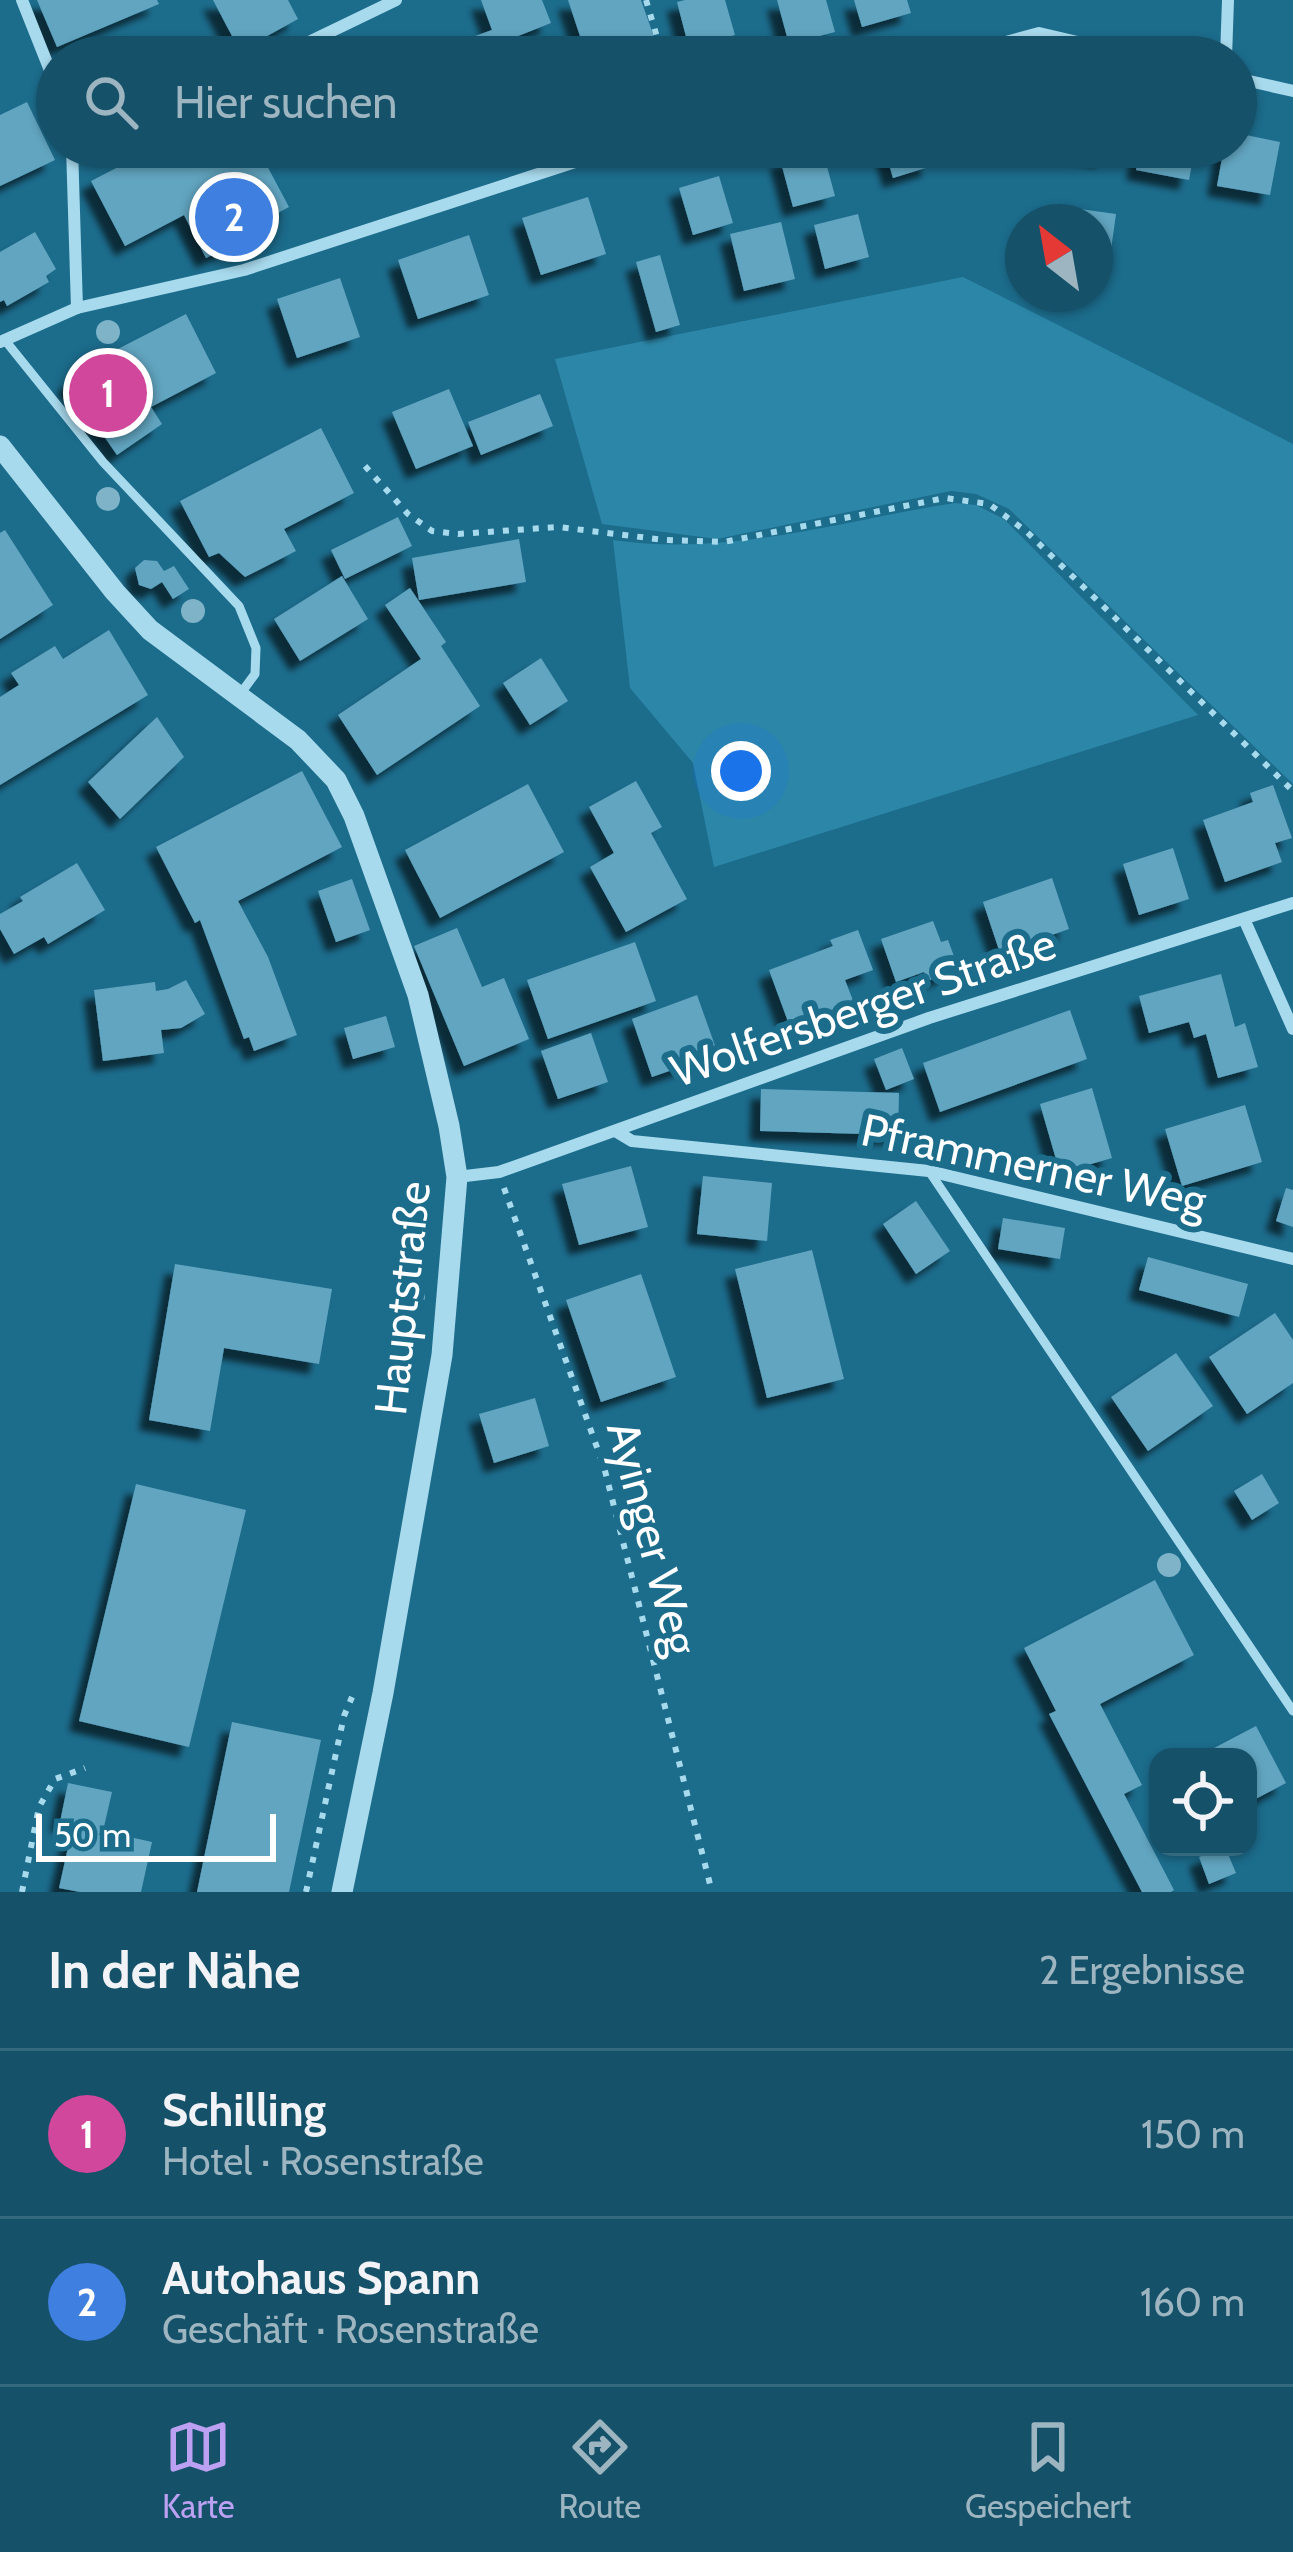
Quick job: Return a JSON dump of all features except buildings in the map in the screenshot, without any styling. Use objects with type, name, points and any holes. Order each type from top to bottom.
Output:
[{"type":"street","points":[[22,0],[36,36]]},
{"type":"street","points":[[321,36],[395,0]]},
{"type":"street","points":[[1227,36],[1228,0]]},
{"type":"street","points":[[1257,83],[1293,91]]},
{"type":"street","points":[[73,168],[77,308]]},
{"type":"street","points":[[2,341],[77,308],[244,270],[557,168]]},
{"type":"street","name":"Hauptstraße","points":[[0,446],[150,630],[317,758],[336,780],[354,816],[418,995],[457,1177],[442,1355],[383,1693],[342,1892]]},
{"type":"street","name":"Wolfersberger Straße","points":[[457,1177],[499,1172],[929,1018],[1293,903]]},
{"type":"street","points":[[1244,919],[1293,1029]]},
{"type":"street","name":"Pframmerner Weg","points":[[617,1132],[632,1141],[928,1171],[1293,1259]]},
{"type":"lane","points":[[2,341],[103,462],[239,606],[256,648],[255,674],[238,698]]},
{"type":"lane","points":[[928,1171],[1293,1711]]},
{"type":"path","points":[[646,0],[657,36]]},
{"type":"path","points":[[364,466],[408,514],[432,532],[458,534],[558,527],[724,542],[945,498],[989,504],[1027,532],[1293,791]]},
{"type":"path","name":"Ayinger Weg","points":[[511,1208],[604,1467],[712,1892]]},
{"type":"path","points":[[306,1892],[344,1716],[357,1687]]},
{"type":"path","points":[[22,1892],[39,1807],[55,1779],[86,1768]]},
{"type":"shaded area","points":[[963,277],[1005,298],[1005,312],[1032,312],[1293,444],[1293,784],[1009,509],[976,494],[951,491],[717,539],[602,524],[555,359]]},
{"type":"shaded area","points":[[955,503],[976,505],[1004,519],[1198,715],[714,867],[693,763],[630,688],[613,540],[657,544],[743,541]]},
{"type":"place","name":"Autohaus Spann","points":[[234,217]]},
{"type":"place","name":"Schilling","points":[[108,393]]}]
